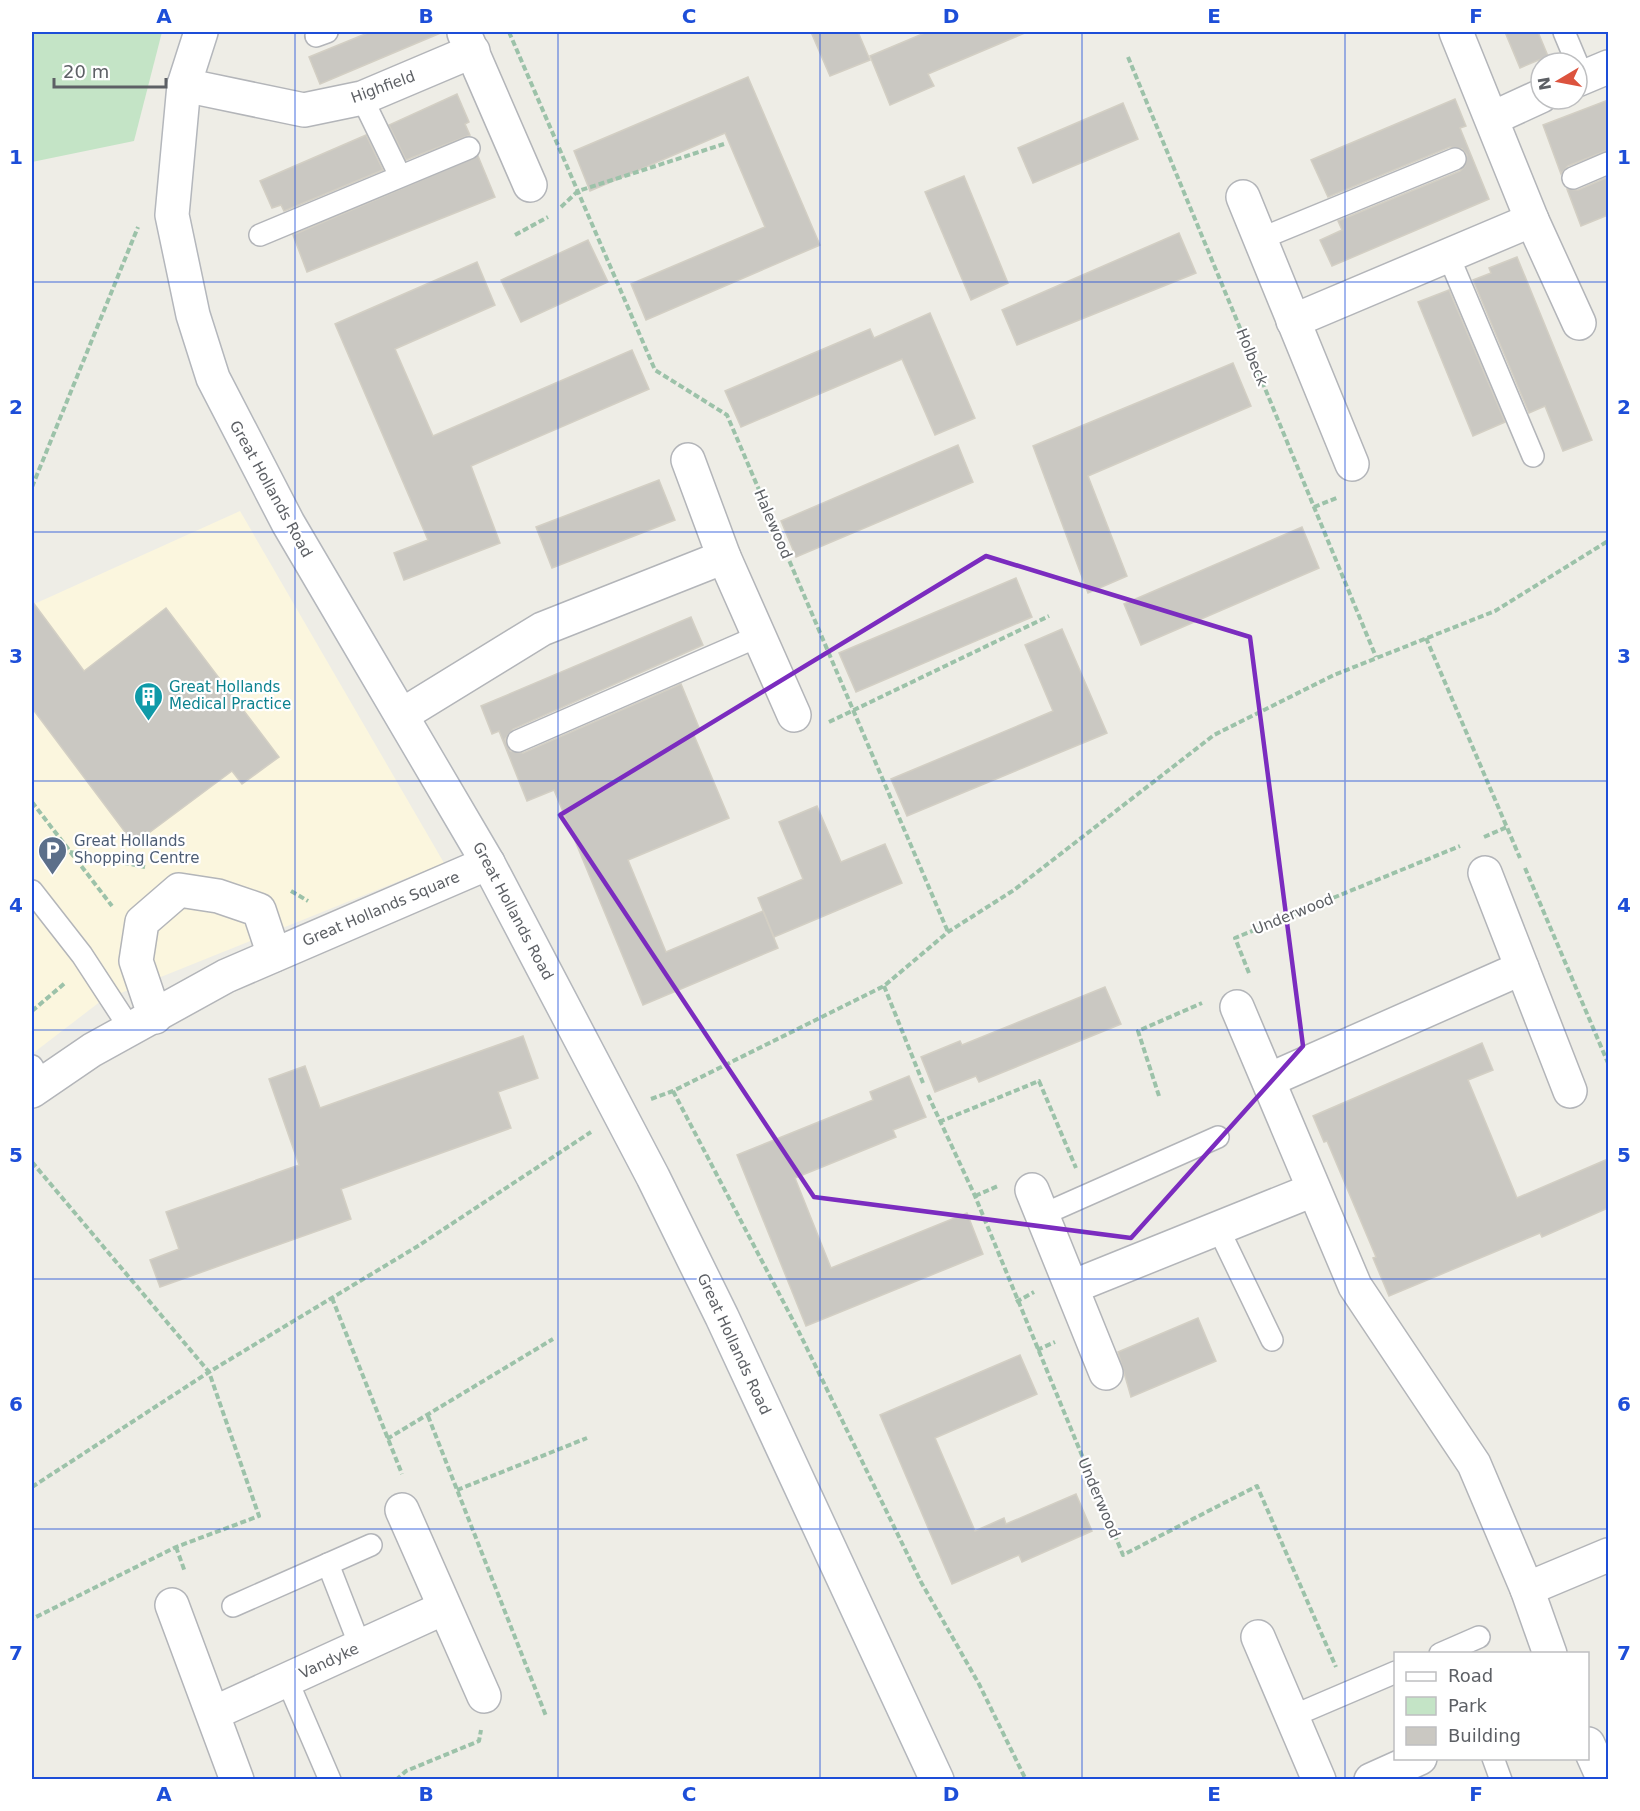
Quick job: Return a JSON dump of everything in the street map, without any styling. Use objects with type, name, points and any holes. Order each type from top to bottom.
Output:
[{"type":"street","name":"Great Hollands Road","points":[[201,32],[184,85],[172,215],[193,315],[213,378],[288,523],[488,862],[688,1247],[937,1779]]},
{"type":"street","points":[[1456,32],[1493,118],[1532,220],[1580,323]]},
{"type":"street","name":"Highfield","points":[[184,85],[304,110],[362,98],[468,41],[530,185]]},
{"type":"street","points":[[1493,118],[1529,102]]},
{"type":"street","points":[[1243,197],[1352,464]]},
{"type":"street","points":[[1293,321],[1532,220]]},
{"type":"street","points":[[688,460],[724,557],[794,715]]},
{"type":"street","points":[[402,715],[542,629],[724,557]]},
{"type":"street","name":"Great Hollands Square","points":[[35,1080],[143,1024],[226,976],[488,862]]},
{"type":"street","points":[[1485,873],[1570,1091]]},
{"type":"street","points":[[143,1024],[136,962],[142,922],[179,890],[218,896],[259,910],[274,955]]},
{"type":"street","points":[[1269,1080],[1522,968]]},
{"type":"street","points":[[1233,996],[1355,1286],[1474,1464],[1527,1588],[1550,1652]]},
{"type":"street","points":[[1072,1287],[1313,1190]]},
{"type":"street","points":[[1037,1203],[1106,1372]]},
{"type":"street","points":[[402,1510],[484,1696]]},
{"type":"street","points":[[1527,1588],[1608,1555]]},
{"type":"street","points":[[172,1605],[237,1779]]},
{"type":"street","name":"Vandyke","points":[[214,1713],[444,1608]]},
{"type":"street","points":[[1258,1637],[1319,1779]]},
{"type":"street","points":[[1589,1748],[1604,1779]]},
{"type":"street","points":[[1371,1779],[1415,1760]]},
{"type":"lane","points":[[1564,32],[1574,51]]},
{"type":"lane","points":[[362,98],[400,176]]},
{"type":"lane","points":[[260,235],[469,148]]},
{"type":"lane","points":[[1260,239],[1455,159]]},
{"type":"lane","points":[[1573,178],[1608,163]]},
{"type":"lane","points":[[1449,257],[1533,456]]},
{"type":"lane","points":[[518,741],[759,636]]},
{"type":"lane","points":[[32,891],[82,955],[143,1024]]},
{"type":"lane","points":[[1037,1203],[1088,1195],[1218,1137]]},
{"type":"lane","points":[[1218,1228],[1272,1341]]},
{"type":"lane","points":[[233,1606],[371,1545]]},
{"type":"lane","points":[[328,1564],[360,1646]]},
{"type":"lane","points":[[1442,1652],[1479,1637]]},
{"type":"lane","points":[[1293,1716],[1394,1672]]},
{"type":"lane","points":[[287,1680],[330,1779]]},
{"type":"lane","points":[[1494,1760],[1502,1779]]},
{"type":"path","points":[[509,32],[578,191]]},
{"type":"path","name":"Holbeck","points":[[1128,57],[1376,657]]},
{"type":"path","points":[[515,235],[544,221],[578,191],[724,144]]},
{"type":"path","name":"Halewood","points":[[578,191],[655,370],[727,415],[948,932]]},
{"type":"path","points":[[32,487],[140,222],[172,215]]},
{"type":"path","points":[[650,1099],[673,1091],[884,986],[948,932],[1014,890],[1214,735],[1334,675],[1496,611],[1608,541]]},
{"type":"path","points":[[794,715],[804,736],[1049,616]]},
{"type":"path","points":[[1426,638],[1608,1063]]},
{"type":"path","points":[[32,802],[112,906],[120,911]]},
{"type":"path","points":[[1474,840],[1507,827]]},
{"type":"path","name":"Underwood","points":[[1233,996],[1235,938],[1463,845]]},
{"type":"path","points":[[70,852],[145,867]]},
{"type":"path","points":[[884,986],[923,1083]]},
{"type":"path","points":[[1159,1096],[1138,1031],[1233,996]]},
{"type":"path","points":[[939,1122],[1039,1081],[1088,1195]]},
{"type":"path","points":[[673,1091],[792,1317],[921,1582],[979,1684],[1026,1779]]},
{"type":"path","name":"Underwood","points":[[928,1095],[975,1196],[1123,1555],[1257,1486],[1347,1692]]},
{"type":"path","points":[[32,1488],[208,1372],[418,1246],[594,1130]]},
{"type":"path","points":[[32,1162],[208,1372],[259,1516],[176,1547],[32,1619]]},
{"type":"path","points":[[332,1298],[406,1485],[402,1510]]},
{"type":"path","points":[[387,1439],[553,1339]]},
{"type":"path","points":[[428,1416],[546,1716]]},
{"type":"path","points":[[457,1490],[587,1437]]},
{"type":"path","points":[[396,1779],[406,1771],[479,1741],[484,1696]]},
{"type":"highlighted area","points":[[986,556],[1250,637],[1303,1046],[1131,1238],[814,1197],[560,815]]},
{"type":"shaded area","points":[[240,511],[444,863],[101,1001],[32,1054],[32,605]]},
{"type":"green space","points":[[32,32],[162,32],[134,141],[32,162]]},
{"type":"building","points":[[370,32],[443,32],[320,84],[309,57]]},
{"type":"building","points":[[811,32],[858,32],[870,60],[830,76]]},
{"type":"building","points":[[927,32],[1027,32],[928,74],[934,86],[890,105],[870,56]]},
{"type":"building","points":[[1505,32],[1538,32],[1546,51],[1529,51],[1529,64],[1520,68]]},
{"type":"building","points":[[748,77],[820,245],[646,320],[631,284],[765,227],[725,133],[590,191],[574,151]]},
{"type":"building","points":[[457,94],[469,122],[465,124],[470,135],[406,160],[389,125]]},
{"type":"building","points":[[1455,99],[1466,126],[1460,128],[1489,199],[1332,266],[1320,240],[1342,230],[1338,221],[1460,171],[1465,166],[1467,155],[1462,149],[1450,147],[1328,197],[1311,160]]},
{"type":"building","points":[[1608,100],[1608,150],[1568,166],[1561,174],[1543,125],[1579,111],[1589,111],[1589,107]]},
{"type":"building","points":[[1123,103],[1138,139],[1033,183],[1018,148]]},
{"type":"building","points":[[366,135],[383,170],[284,211],[281,205],[272,208],[260,181]]},
{"type":"building","points":[[478,156],[495,197],[307,272],[293,235]]},
{"type":"building","points":[[964,176],[1008,283],[971,300],[925,192]]},
{"type":"building","points":[[1608,177],[1608,215],[1581,226],[1567,189],[1578,190]]},
{"type":"building","points":[[1179,233],[1196,273],[1017,345],[1002,310]]},
{"type":"building","points":[[588,240],[608,282],[521,322],[501,280]]},
{"type":"building","points":[[1517,257],[1592,440],[1563,451],[1545,406],[1529,413],[1473,280],[1491,273],[1489,268]]},
{"type":"building","points":[[477,262],[495,305],[395,349],[433,436],[632,350],[649,389],[471,466],[500,543],[404,580],[394,553],[428,540],[335,324]]},
{"type":"building","points":[[1449,290],[1505,422],[1473,436],[1418,302]]},
{"type":"building","points":[[930,313],[975,418],[935,435],[902,359],[741,427],[725,391],[870,329],[874,338]]},
{"type":"building","points":[[1233,363],[1251,406],[1088,476],[1127,576],[1088,593],[1033,446]]},
{"type":"building","points":[[958,445],[973,482],[796,557],[781,521]]},
{"type":"building","points":[[659,480],[675,520],[552,568],[536,527]]},
{"type":"building","points":[[1302,527],[1319,568],[1141,645],[1124,604]]},
{"type":"building","points":[[1016,578],[1032,617],[856,692],[839,653]]},
{"type":"building","name":"Great Hollands Medical Practice","points":[[32,601],[84,671],[166,608],[279,757],[242,784],[232,771],[134,844],[32,708]]},
{"type":"building","points":[[691,617],[703,645],[513,729],[505,739],[510,751],[523,753],[681,684],[700,730],[693,733],[729,818],[628,860],[666,952],[763,911],[778,948],[643,1005],[554,790],[527,801],[499,731],[492,734],[481,706]]},
{"type":"building","points":[[1062,629],[1107,733],[907,816],[891,779],[1053,711],[1025,645]]},
{"type":"building","points":[[817,806],[841,862],[885,844],[902,883],[774,937],[758,898],[803,879],[779,822]]},
{"type":"building","points":[[1105,987],[1121,1024],[979,1082],[976,1076],[935,1092],[921,1057],[960,1041],[962,1045]]},
{"type":"building","points":[[523,1036],[538,1078],[498,1092],[511,1128],[341,1189],[351,1219],[160,1287],[150,1260],[179,1249],[166,1212],[299,1165],[269,1079],[305,1066],[320,1108]]},
{"type":"building","points":[[1482,1043],[1493,1070],[1468,1080],[1517,1198],[1608,1159],[1608,1208],[1542,1237],[1540,1233],[1389,1296],[1373,1258],[1376,1257],[1327,1141],[1324,1142],[1313,1116]]},
{"type":"building","points":[[909,1076],[926,1117],[893,1130],[896,1137],[795,1178],[831,1268],[967,1213],[983,1254],[806,1326],[737,1155],[873,1100],[870,1092]]},
{"type":"building","points":[[1198,1318],[1216,1361],[1131,1397],[1118,1352]]},
{"type":"building","points":[[1020,1355],[1037,1394],[935,1438],[975,1531],[1004,1518],[1006,1524],[1076,1494],[1092,1531],[1022,1562],[1019,1555],[952,1584],[880,1415]]},
{"type":"place","name":"Great Hollands Medical Practice","points":[[148,722]]},
{"type":"place","name":"Great Hollands Shopping Centre","points":[[53,876]]}]
